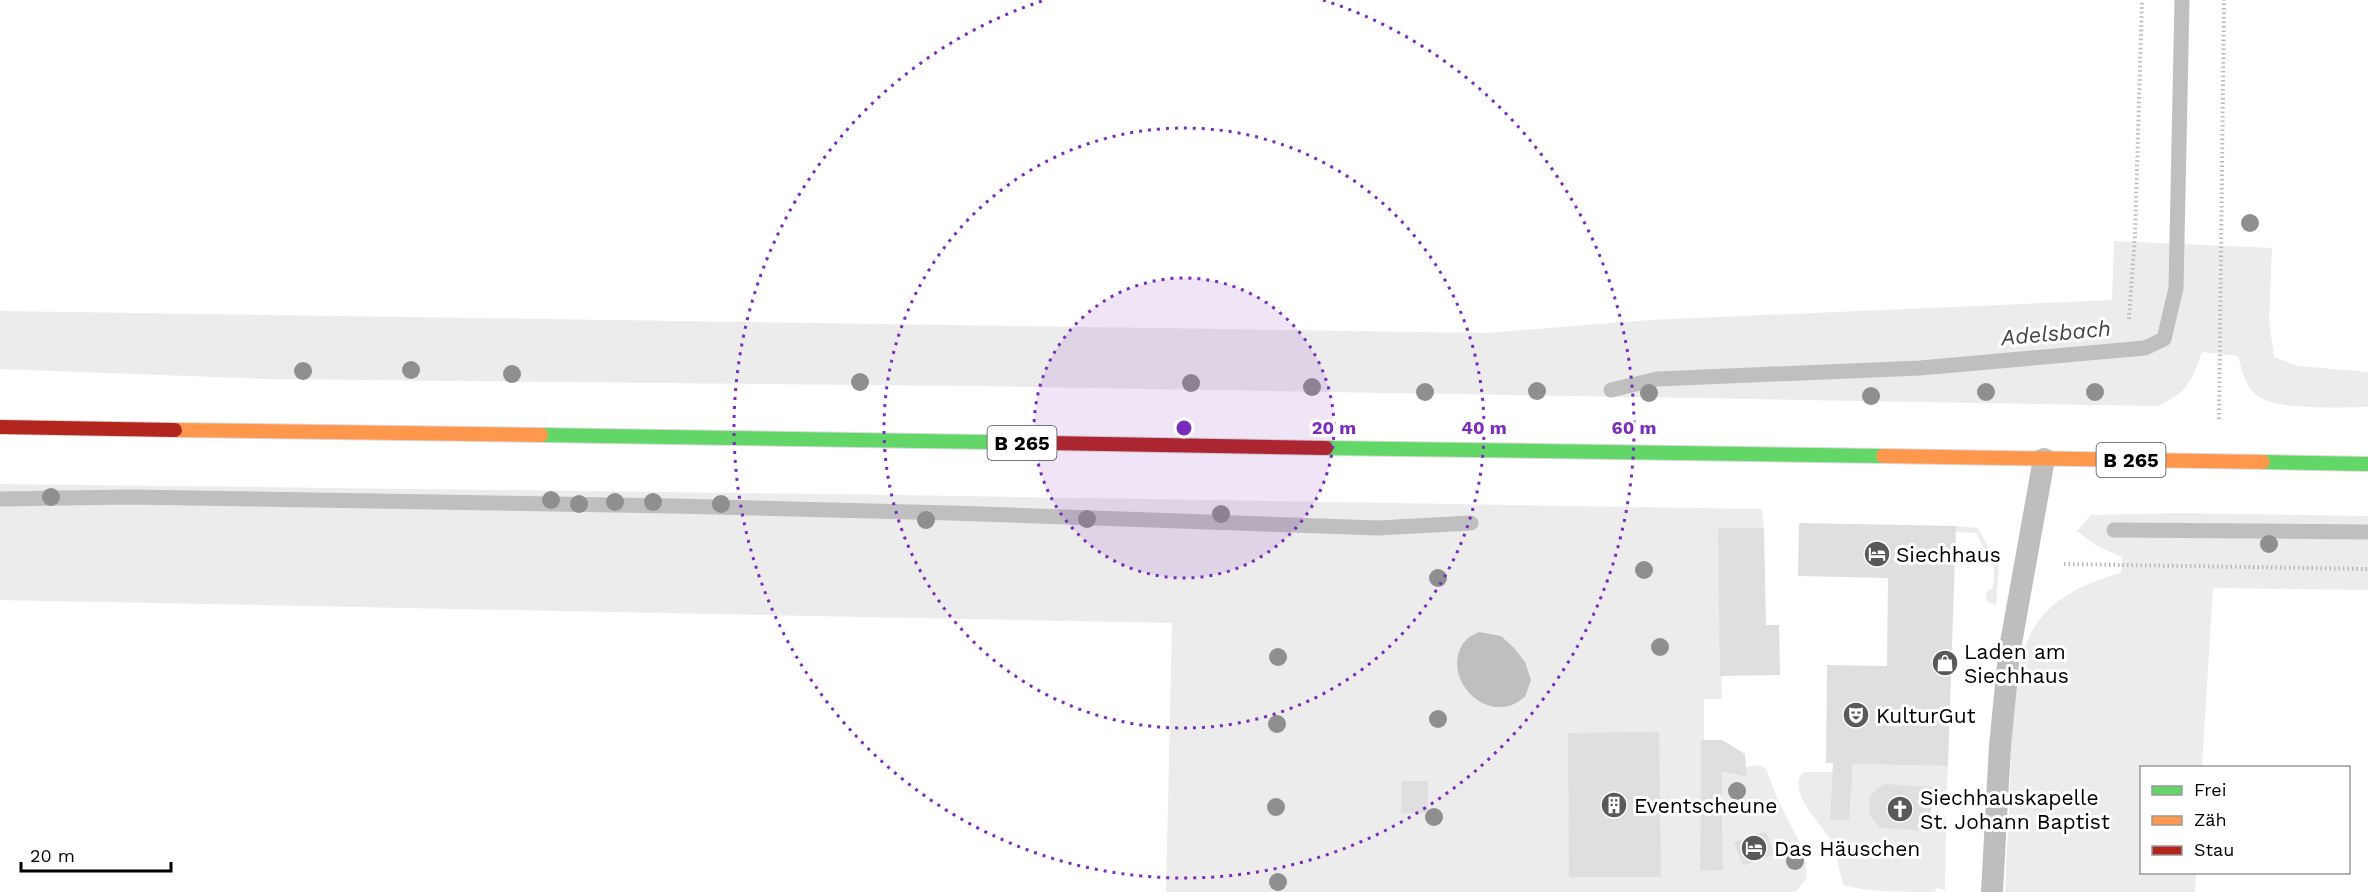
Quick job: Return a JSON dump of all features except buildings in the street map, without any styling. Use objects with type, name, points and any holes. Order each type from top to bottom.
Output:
[{"type":"main road","name":"B 265","points":[[0,427],[2368,464]]},
{"type":"lane","points":[[1992,892],[2005,691],[2024,564],[2044,459]]},
{"type":"path","points":[[2129,319],[2136,236],[2142,0]]},
{"type":"path","points":[[2218,462],[2224,0]]},
{"type":"path","points":[[2024,564],[2368,569]]},
{"type":"shaded area","points":[[2114,241],[2272,248],[2269,321],[2274,357],[2298,366],[2368,372],[2368,407],[2311,407],[2267,401],[2250,388],[2238,356],[2202,352],[2195,371],[2182,391],[2157,406],[978,386],[266,379],[0,369],[0,311],[1486,333],[1650,320],[2112,300]]},
{"type":"shaded area","points":[[0,484],[1762,509],[1764,528],[1718,529],[1722,699],[1704,699],[1704,740],[1701,741],[1700,870],[1723,870],[1722,772],[1746,777],[1746,767],[1760,765],[1766,769],[1778,800],[1803,849],[1807,878],[1795,892],[1166,892],[1172,623],[0,600]]},
{"type":"shaded area","points":[[2180,513],[2368,516],[2368,590],[2213,588],[2202,766],[2140,766],[2140,874],[2196,874],[2195,892],[2005,892],[2013,708],[2024,650],[2038,621],[2058,601],[2095,581],[2121,573],[2122,557],[2097,546],[2077,531],[2091,515]]},
{"type":"shaded area","points":[[1956,526],[1978,528],[1999,567],[1996,605],[1989,603],[1986,598],[1987,591],[1993,588],[1994,569],[1976,533],[1956,532]]},
{"type":"shaded area","points":[[1479,632],[1501,636],[1525,662],[1531,680],[1525,697],[1513,705],[1496,707],[1483,703],[1464,686],[1457,663],[1460,650],[1467,639]]},
{"type":"shaded area","points":[[1853,764],[1948,766],[1946,804],[1931,804],[1931,815],[1946,816],[1945,890],[1936,888],[1935,892],[1888,891],[1844,885],[1833,844],[1803,801],[1799,783],[1801,774],[1805,772],[1833,772],[1830,820],[1848,820]]},
{"type":"waterway","name":"Adelsbach","points":[[1611,390],[1657,379],[1920,368],[2145,348],[2164,339],[2176,288],[2182,0]]},
{"type":"waterway","points":[[0,499],[129,497],[674,506],[1378,528],[1471,523]]},
{"type":"waterway","points":[[2114,530],[2368,532]]},
{"type":"traffic: fast","points":[[541,435],[1047,443]]},
{"type":"traffic: fast","points":[[1326,448],[1883,456]]},
{"type":"traffic: fast","points":[[2263,462],[2368,464]]},
{"type":"traffic: slow","points":[[175,430],[541,435]]},
{"type":"traffic: slow","points":[[1883,456],[2263,462]]},
{"type":"traffic: jam","points":[[0,427],[175,430]]},
{"type":"traffic: jam","points":[[1047,443],[1326,448]]},
{"type":"place","name":"Siechhaus","points":[[1877,554]]},
{"type":"place","name":"Laden am Siechhaus","points":[[1945,663]]},
{"type":"place","name":"KulturGut","points":[[1856,715]]},
{"type":"place","name":"Eventscheune","points":[[1614,805]]},
{"type":"place","name":"Siechhauskapelle St. Johann Baptist","points":[[1900,809]]},
{"type":"place","name":"Das Häuschen","points":[[1754,848]]}]
